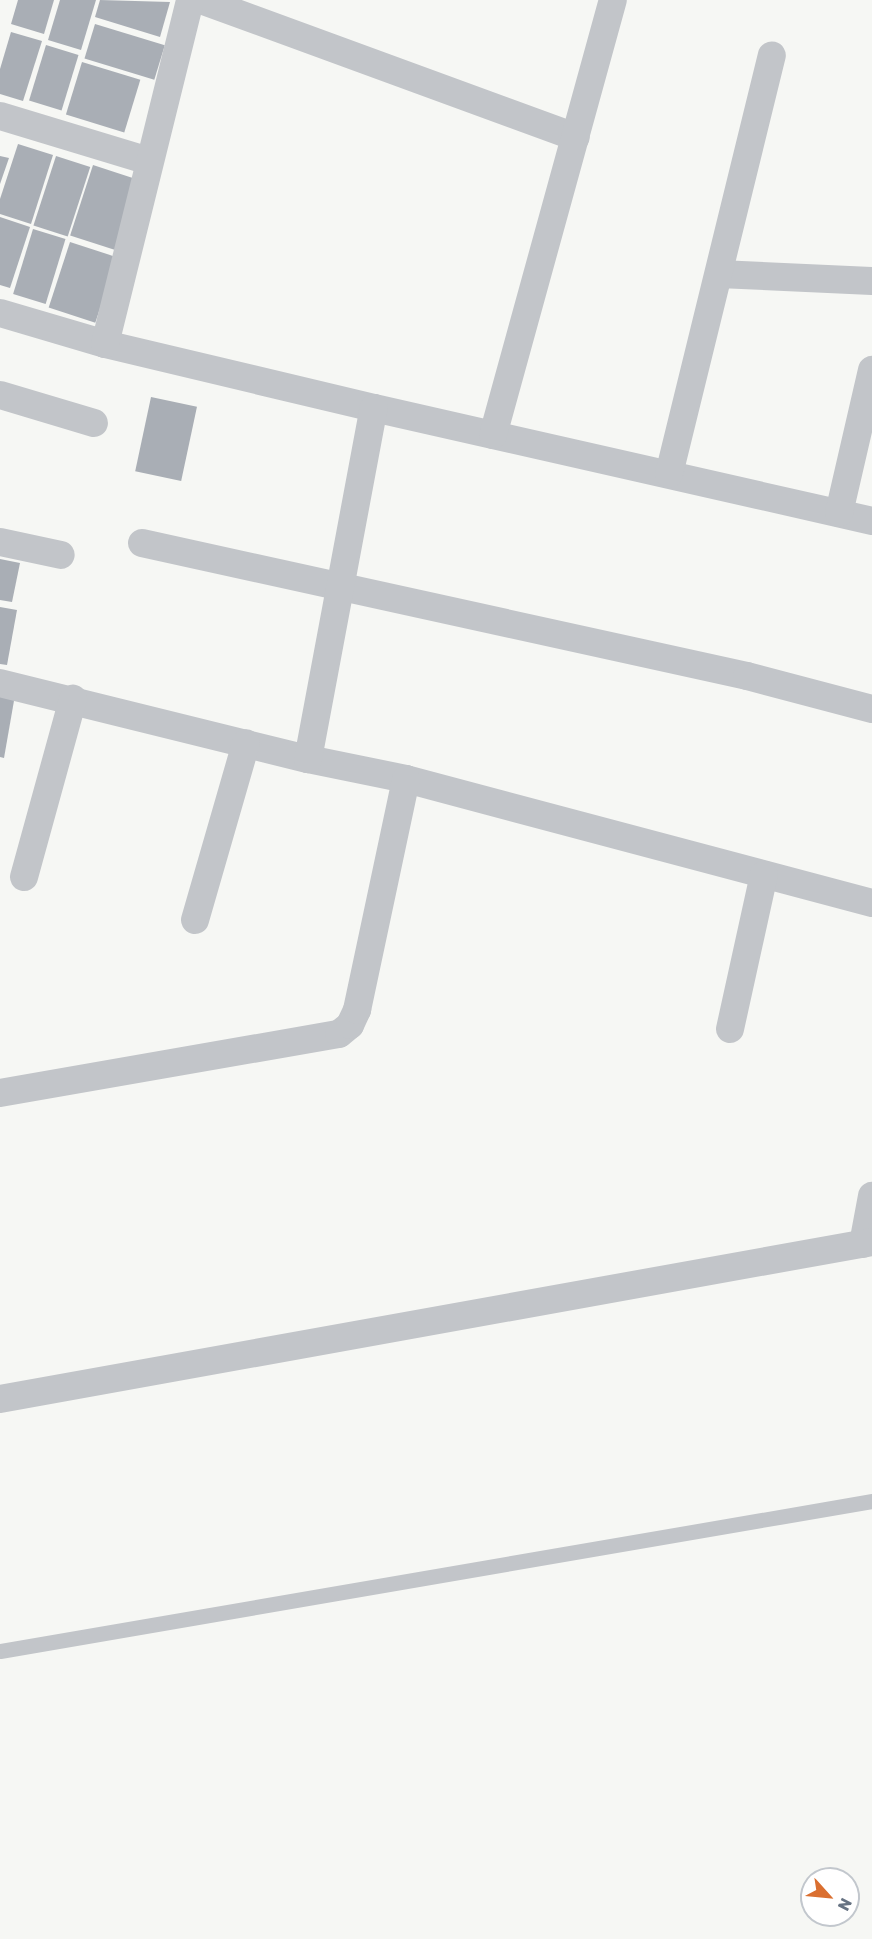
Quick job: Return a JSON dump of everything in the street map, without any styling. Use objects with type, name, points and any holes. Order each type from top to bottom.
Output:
[{"type":"street","points":[[105,344],[190,0]]},
{"type":"street","points":[[201,0],[576,136]]},
{"type":"street","points":[[493,435],[614,0]]},
{"type":"street","points":[[669,474],[772,56]]},
{"type":"street","points":[[0,116],[149,161]]},
{"type":"street","points":[[719,274],[872,281]]},
{"type":"street","points":[[0,313],[105,344],[374,408],[872,521]]},
{"type":"street","points":[[839,513],[872,370]]},
{"type":"street","points":[[0,395],[94,423]]},
{"type":"street","points":[[308,759],[374,408]]},
{"type":"street","points":[[0,542],[61,555]]},
{"type":"street","points":[[142,543],[340,589],[747,676],[872,709]]},
{"type":"street","points":[[0,682],[308,759],[406,779],[872,903]]},
{"type":"street","points":[[24,877],[73,699]]},
{"type":"street","points":[[195,920],[246,743]]},
{"type":"street","points":[[0,1093],[339,1034],[350,1025],[357,1010],[406,779]]},
{"type":"street","points":[[730,1029],[764,875]]},
{"type":"street","points":[[0,1399],[868,1243],[872,1196]]},
{"type":"lane","points":[[0,1651],[872,1501]]},
{"type":"building","points":[[18,0],[54,0],[44,34],[11,24]]},
{"type":"building","points":[[60,0],[96,0],[81,50],[48,40]]},
{"type":"building","points":[[100,0],[170,2],[160,37],[95,17]]},
{"type":"building","points":[[95,24],[165,45],[154,80],[84,58]]},
{"type":"building","points":[[11,32],[42,41],[23,101],[0,94],[0,69]]},
{"type":"building","points":[[46,45],[79,55],[62,110],[29,100]]},
{"type":"building","points":[[82,62],[140,80],[124,132],[66,115]]},
{"type":"building","points":[[18,144],[53,155],[31,224],[0,214],[0,199]]},
{"type":"building","points":[[0,156],[9,158],[0,184]]},
{"type":"building","points":[[56,156],[90,167],[68,237],[33,225]]},
{"type":"building","points":[[93,165],[140,180],[117,251],[70,235]]},
{"type":"building","points":[[0,217],[30,227],[10,288],[0,285]]},
{"type":"building","points":[[33,229],[66,239],[46,304],[13,294]]},
{"type":"building","points":[[70,242],[117,257],[95,323],[49,308]]},
{"type":"building","points":[[151,397],[197,407],[181,481],[135,471]]},
{"type":"building","points":[[0,559],[20,563],[12,602],[0,600]]},
{"type":"building","points":[[0,607],[17,610],[7,665],[0,664]]},
{"type":"building","points":[[0,692],[15,695],[4,758],[0,757]]}]
